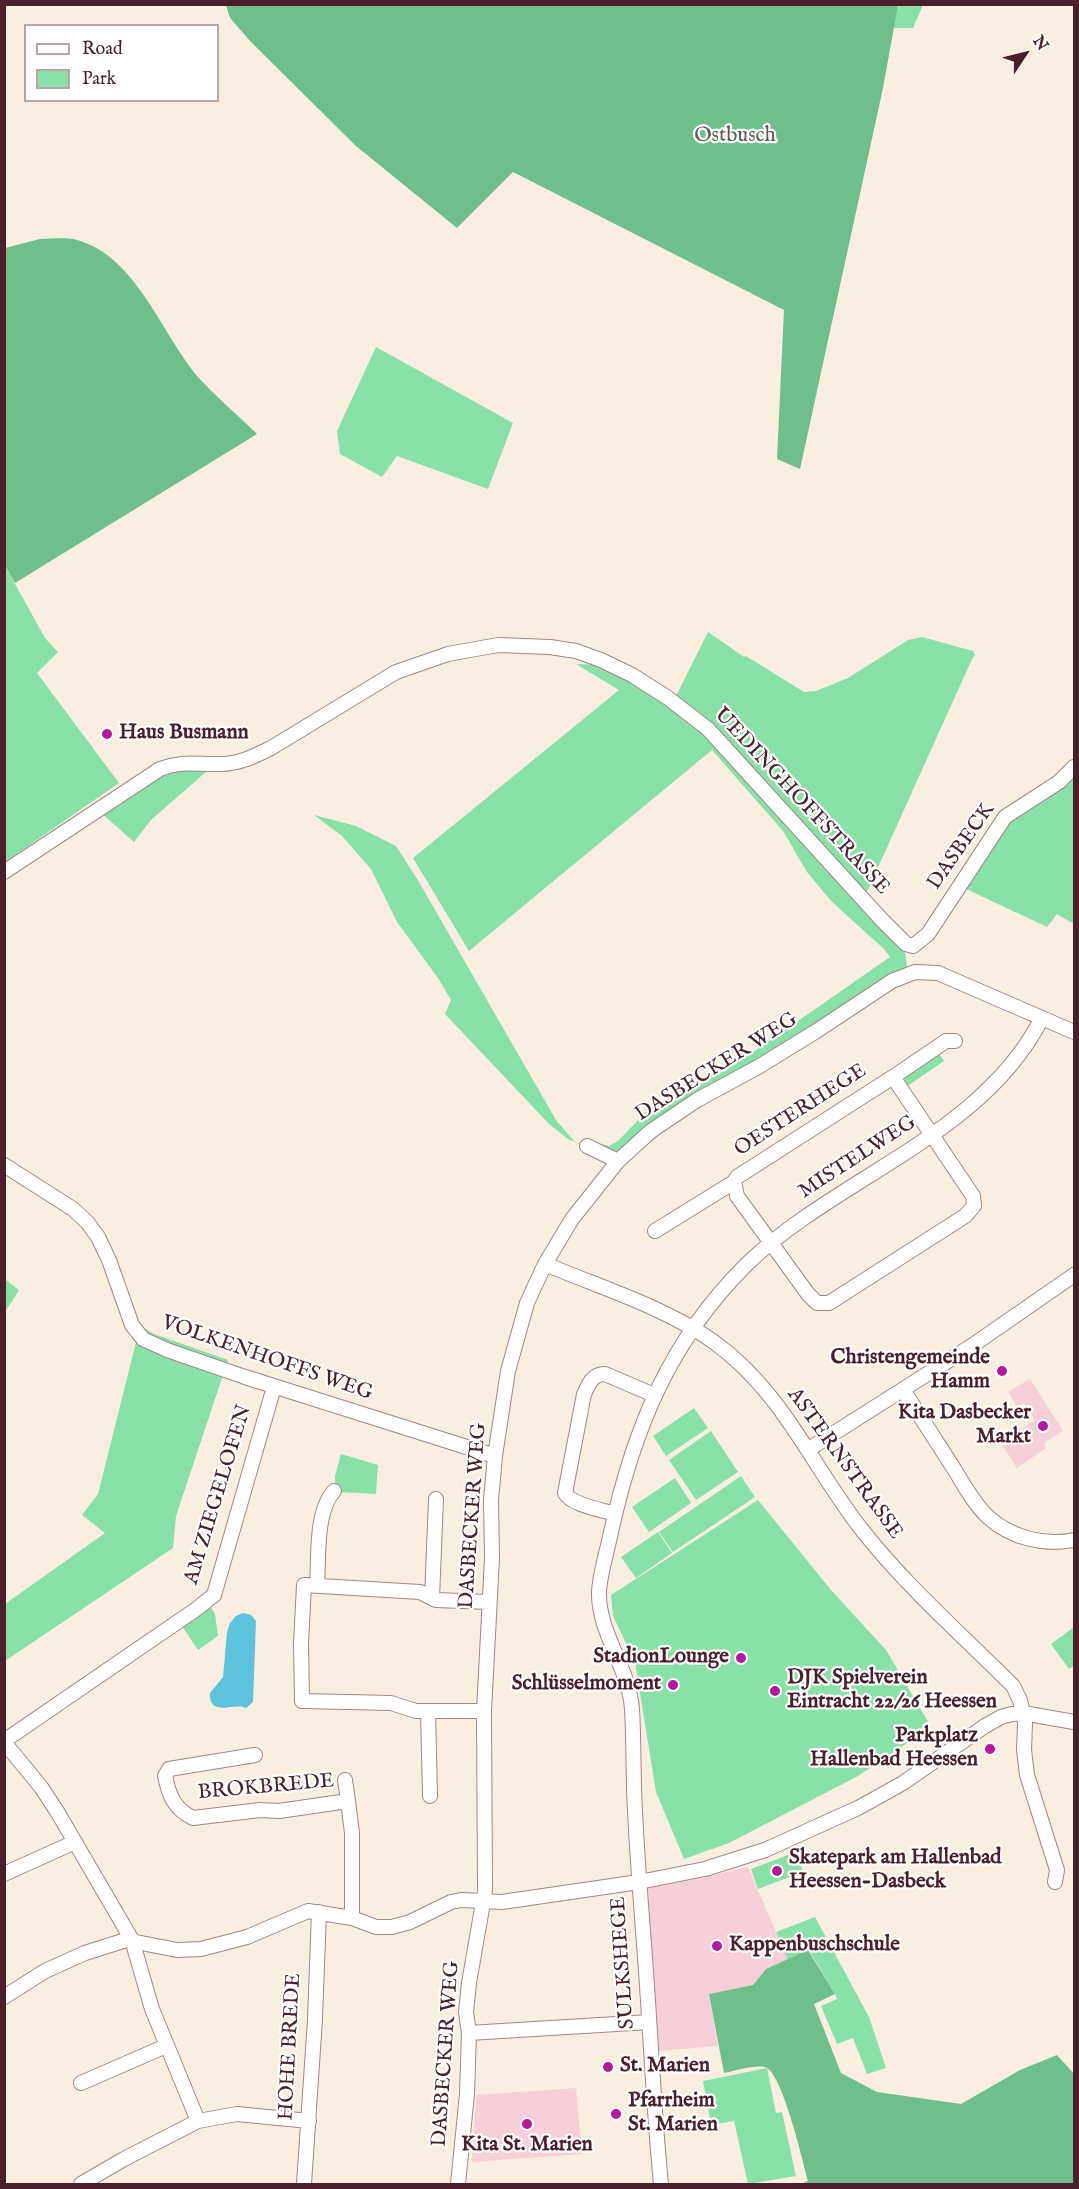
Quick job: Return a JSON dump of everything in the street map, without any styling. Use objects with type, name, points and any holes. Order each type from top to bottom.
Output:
[{"type":"street","name":"UEDINGHOFFSTRASSE","points":[[4,872],[160,769],[179,763],[219,764],[250,759],[396,672],[448,654],[498,645],[550,647],[576,651],[601,660],[632,675],[690,714],[736,759],[881,919],[906,944],[913,946]]},
{"type":"street","name":"DASBECK","points":[[913,946],[928,934],[1005,817],[1059,782],[1074,767]]},
{"type":"street","points":[[913,946],[915,972],[938,973],[1074,1032]]},
{"type":"street","name":"DASBECKER WEG","points":[[458,2184],[464,2139],[469,2033],[466,2012],[484,1900],[486,1824],[483,1711],[492,1558],[491,1500],[495,1456],[510,1362],[527,1303],[545,1264],[572,1219],[618,1161],[659,1124],[806,1038],[892,981],[915,972]]},
{"type":"street","name":"MISTELWEG","points":[[615,1514],[654,1395],[692,1328],[723,1288],[770,1242],[834,1197],[932,1134],[972,1104],[1004,1073],[1028,1042],[1042,1018]]},
{"type":"street","name":"OESTERHEGE","points":[[655,1231],[734,1182],[737,1177],[798,1136],[946,1041],[955,1041]]},
{"type":"street","name":"OESTERHEGE","points":[[734,1182],[737,1196],[817,1303],[829,1303],[965,1216],[974,1206],[973,1196],[893,1077]]},
{"type":"street","points":[[587,1146],[618,1161]]},
{"type":"street","name":"VOLKENHOFFS WEG","points":[[4,1165],[74,1209],[87,1222],[98,1237],[109,1260],[132,1325],[143,1339],[167,1350],[274,1387],[495,1456]]},
{"type":"street","name":"ASTERNSTRASSE","points":[[545,1264],[647,1306],[692,1328],[713,1341],[753,1375],[809,1449],[867,1536],[913,1588],[1013,1686],[1023,1713],[1026,1769],[1057,1870],[1055,1882]]},
{"type":"street","points":[[809,1449],[1024,1311],[1074,1275]]},
{"type":"street","points":[[615,1514],[575,1502],[565,1493],[584,1394],[592,1379],[605,1374],[654,1395]]},
{"type":"street","name":"AM ZIEGELOFEN","points":[[4,1741],[214,1595],[274,1387]]},
{"type":"street","points":[[903,1390],[987,1517],[1005,1529],[1027,1539],[1054,1544],[1074,1540]]},
{"type":"street","points":[[317,1585],[321,1519],[326,1501],[334,1491]]},
{"type":"street","points":[[432,1598],[436,1499]]},
{"type":"street","name":"SULKSHEGE","points":[[615,1514],[599,1595],[604,1623],[630,1689],[639,1882],[661,2184]]},
{"type":"street","points":[[483,1711],[416,1711],[391,1703],[302,1701],[301,1643],[304,1585],[420,1592],[436,1600],[489,1602]]},
{"type":"street","points":[[428,1711],[430,1796]]},
{"type":"street","points":[[4,1997],[52,1968],[118,1942],[132,1940],[177,1950],[201,1949],[247,1937],[300,1912],[308,1911],[352,1918],[376,1927],[392,1927],[426,1916],[451,1902],[471,1899],[502,1902],[639,1882],[705,1869],[765,1850],[858,1808],[903,1783],[1001,1717],[1023,1713],[1074,1722]]},
{"type":"street","points":[[4,1741],[41,1787],[132,1940],[152,2009],[198,2121]]},
{"type":"street","name":"BROKBREDE","points":[[255,1755],[169,1768],[165,1776],[172,1801],[184,1814],[193,1818],[260,1810],[279,1811],[348,1801]]},
{"type":"street","name":"BROKBREDE","points":[[345,1780],[352,1833],[352,1918]]},
{"type":"street","points":[[4,1874],[75,1842]]},
{"type":"street","name":"HOHE BREDE","points":[[304,2184],[319,1912]]},
{"type":"street","points":[[469,2033],[649,2022]]},
{"type":"street","points":[[81,2083],[166,2046]]},
{"type":"street","points":[[81,2184],[198,2121],[237,2114],[309,2121]]},
{"type":"shaded area","name":"Kita Dasbecker Markt","points":[[1030,1379],[1063,1431],[1044,1443],[1046,1448],[1017,1468],[1001,1443],[1035,1420],[1024,1403],[1017,1407],[1008,1392]]},
{"type":"shaded area","name":"Kappenbuschschule","points":[[748,1867],[788,1960],[766,1969],[753,1985],[709,1994],[718,2046],[658,2051],[648,1888]]},
{"type":"shaded area","name":"Kita St. Marien","points":[[576,2088],[582,2154],[472,2162],[476,2095]]},
{"type":"green space","name":"Ostbusch","points":[[226,5],[898,5],[883,88],[800,469],[777,459],[784,310],[513,172],[457,228],[356,146],[251,42],[230,18]]},
{"type":"green space","points":[[898,5],[923,5],[913,28],[893,28]]},
{"type":"green space","points":[[40,239],[77,240],[98,249],[116,262],[146,298],[198,377],[257,434],[15,583],[4,564],[5,248]]},
{"type":"green space","points":[[376,347],[513,423],[488,489],[397,456],[382,477],[340,454],[337,431]]},
{"type":"green space","points":[[4,564],[45,638],[58,652],[37,673],[119,783],[5,862]]},
{"type":"green space","points":[[708,632],[744,657],[746,656],[804,692],[816,691],[848,678],[908,640],[922,637],[973,651],[975,655],[866,894],[903,936],[907,967],[619,1155],[597,1143],[609,1146],[618,1141],[649,1109],[702,1078],[749,1055],[890,957],[831,901],[807,872],[783,831],[712,750],[469,951],[413,858],[619,690],[576,664],[601,665],[669,702],[677,694]]},
{"type":"green space","points":[[181,768],[207,771],[151,820],[134,842],[100,812],[171,770]]},
{"type":"green space","points":[[1074,771],[1074,924],[1057,914],[1047,927],[964,888],[998,831]]},
{"type":"green space","points":[[314,815],[356,826],[396,846],[556,1120],[574,1141],[604,1155],[568,1139],[549,1124],[445,1014],[451,1000],[438,978],[397,922],[371,869],[342,836]]},
{"type":"green space","points":[[938,1052],[944,1061],[906,1087],[902,1082],[905,1073]]},
{"type":"green space","points":[[5,1279],[19,1290],[5,1312]]},
{"type":"green space","points":[[140,1326],[154,1334],[228,1360],[176,1516],[173,1548],[5,1661],[5,1604],[105,1533],[82,1515],[98,1494]]},
{"type":"green space","points":[[694,1408],[708,1428],[666,1456],[653,1436]]},
{"type":"green space","points":[[711,1431],[738,1472],[696,1500],[669,1460]]},
{"type":"green space","points":[[341,1454],[378,1465],[376,1494],[338,1492],[335,1488],[335,1476]]},
{"type":"green space","points":[[741,1476],[755,1497],[673,1552],[659,1532]]},
{"type":"green space","points":[[675,1478],[691,1503],[649,1532],[632,1507]]},
{"type":"green space","name":"DJK Spielverein Eintracht 22/26 Heessen","points":[[758,1500],[831,1590],[886,1650],[931,1727],[858,1776],[729,1843],[684,1859],[656,1792],[635,1662],[613,1616],[611,1595]]},
{"type":"green space","points":[[658,1532],[672,1553],[636,1578],[621,1557]]},
{"type":"green space","points":[[209,1604],[215,1614],[218,1636],[198,1650],[180,1623]]},
{"type":"green space","points":[[1074,1627],[1074,1666],[1069,1669],[1051,1644]]},
{"type":"green space","name":"Skatepark am Hallenbad Heessen-Dasbeck","points":[[796,1852],[803,1872],[758,1889],[751,1869]]},
{"type":"green space","points":[[815,1917],[869,2017],[886,2068],[867,2074],[853,2038],[837,2044],[821,2006],[837,1999],[809,1950],[788,1960],[776,1932]]},
{"type":"green space","points":[[808,1950],[835,1994],[814,2004],[841,2073],[877,2092],[961,2104],[1020,2070],[1057,2055],[1074,2074],[1074,2184],[801,2184],[808,2181],[791,2118],[778,2084],[772,2072],[765,2067],[750,2067],[724,2073],[709,1994],[753,1985],[766,1969]]},
{"type":"green space","points":[[767,2068],[776,2113],[782,2112],[796,2176],[748,2184],[734,2121],[711,2125],[703,2081]]},
{"type":"water","points":[[243,1613],[251,1615],[256,1621],[253,1702],[246,1708],[218,1707],[211,1701],[210,1693],[223,1677],[227,1632],[230,1623],[236,1616]]},
{"type":"place","name":"Haus Busmann","points":[[107,734]]},
{"type":"place","name":"Christengemeinde Hamm","points":[[1002,1371]]},
{"type":"place","name":"Kita Dasbecker Markt","points":[[1043,1426]]},
{"type":"place","name":"StadionLounge","points":[[741,1658]]},
{"type":"place","name":"Schlüsselmoment","points":[[673,1685]]},
{"type":"place","name":"DJK Spielverein Eintracht 22/26 Heessen","points":[[775,1691]]},
{"type":"place","name":"Parkplatz Hallenbad Heessen","points":[[990,1749]]},
{"type":"place","name":"Skatepark am Hallenbad Heessen-Dasbeck","points":[[777,1871]]},
{"type":"place","name":"Kappenbuschschule","points":[[717,1946]]},
{"type":"place","name":"St. Marien","points":[[608,2067]]},
{"type":"place","name":"Pfarrheim St. Marien","points":[[616,2114]]},
{"type":"place","name":"Kita St. Marien","points":[[527,2124]]}]
